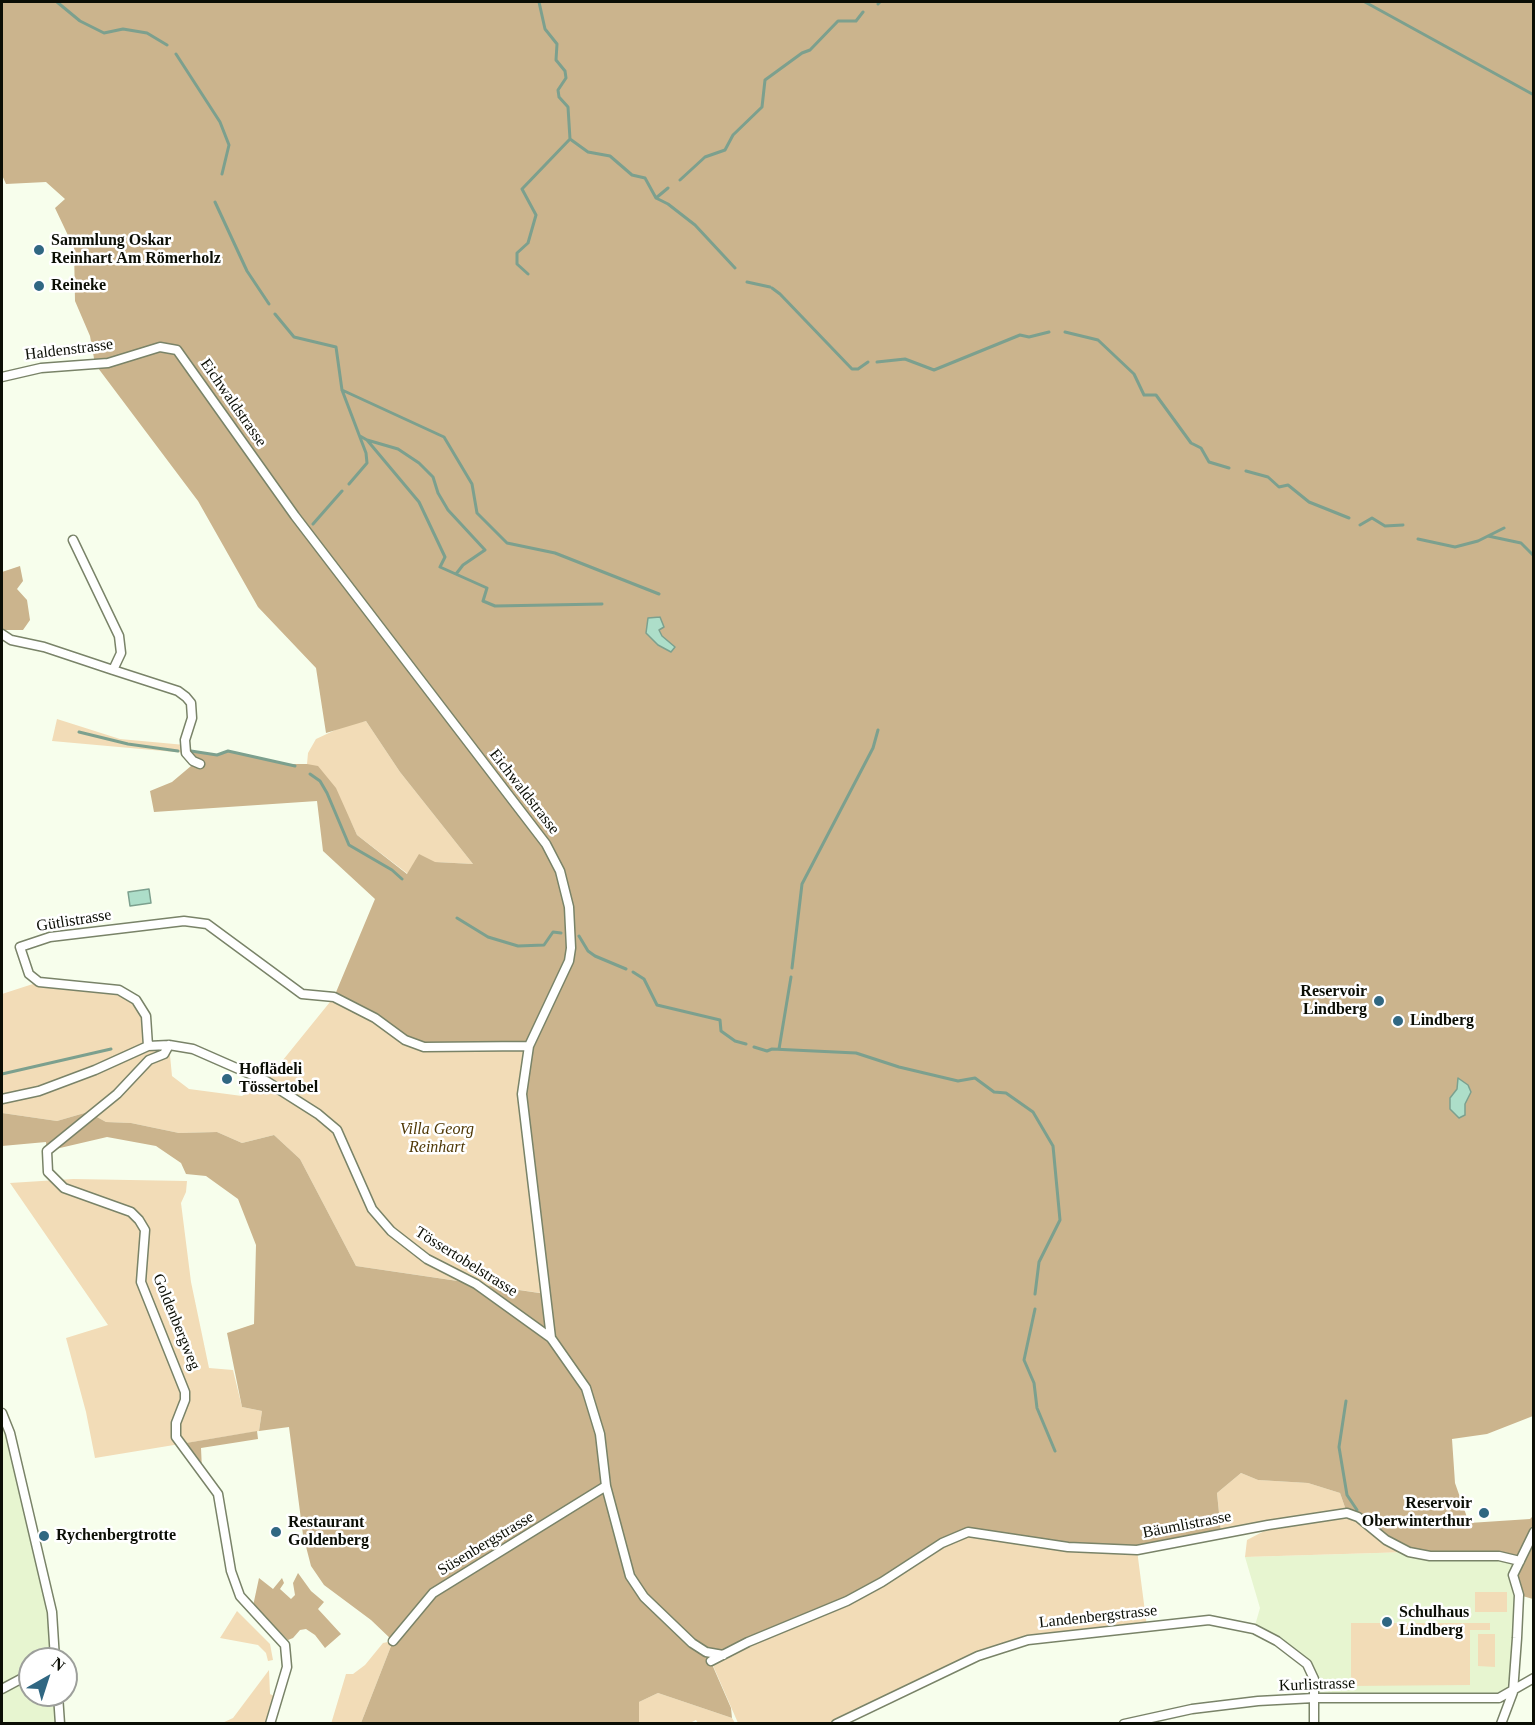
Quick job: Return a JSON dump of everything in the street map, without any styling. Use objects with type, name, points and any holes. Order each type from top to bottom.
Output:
[{"type":"street","name":"Haldenstrasse","points":[[2,377],[33,369],[108,363],[160,347],[174,348]]},
{"type":"street","name":"Eichwaldstrasse","points":[[174,348],[295,516],[546,844],[560,871],[569,907],[568,961],[529,1046],[522,1094],[551,1338]]},
{"type":"street","points":[[73,540],[119,636],[121,653],[113,670]]},
{"type":"street","points":[[2,634],[11,640],[44,647],[178,691],[191,703],[192,718],[186,740],[186,753],[193,761],[200,764]]},
{"type":"street","name":"Gütlistrasse","points":[[148,1046],[146,1016],[136,1000],[119,990],[39,982],[29,975],[20,947],[50,937],[184,921],[207,924],[216,928],[247,956],[302,994],[334,997],[375,1018],[405,1040],[424,1047],[529,1046]]},
{"type":"street","name":"Tössertobelstrasse","points":[[2,1099],[39,1091],[95,1070],[148,1046],[169,1045],[193,1049],[266,1081],[318,1114],[337,1130],[372,1209],[391,1231],[428,1258],[476,1284],[551,1338],[586,1388],[600,1434],[606,1486],[630,1576],[644,1597],[692,1642],[706,1652],[723,1655]]},
{"type":"street","name":"Goldenbergweg","points":[[169,1045],[164,1054],[149,1060],[117,1094],[47,1151],[48,1173],[64,1188],[131,1212],[145,1230],[141,1282],[183,1380],[185,1392],[185,1400],[176,1423],[176,1437],[218,1494],[231,1570],[240,1596],[285,1645],[286,1667],[270,1724]]},
{"type":"street","points":[[2,1413],[10,1433],[52,1612],[55,1647]]},
{"type":"street","name":"Süsenbergstrasse","points":[[393,1641],[433,1593],[606,1486]]},
{"type":"street","name":"Bäumlistrasse","points":[[711,1661],[847,1601],[882,1582],[942,1543],[968,1532],[1068,1548],[1137,1550],[1268,1525],[1347,1513],[1358,1517],[1386,1540],[1409,1552],[1430,1556],[1499,1556],[1520,1561]]},
{"type":"street","points":[[1501,1724],[1513,1692],[1519,1595],[1513,1575],[1533,1532]]},
{"type":"street","name":"Landenbergstrasse","points":[[836,1724],[978,1656],[1028,1640],[1209,1620],[1254,1629],[1296,1654],[1312,1671],[1314,1724]]},
{"type":"street","points":[[1513,1692],[1533,1678]]},
{"type":"street","points":[[2,1689],[18,1680]]},
{"type":"street","name":"Kurlistrasse","points":[[1124,1724],[1202,1707],[1314,1698],[1499,1698],[1513,1692]]},
{"type":"street","points":[[59,1707],[60,1724]]},
{"type":"shaded area","name":"Lindberg","points":[[2,2],[1533,2],[1533,1416],[1487,1434],[1452,1439],[1455,1483],[1469,1523],[1530,1519],[1533,1516],[1533,1599],[1519,1595],[1513,1575],[1520,1562],[1409,1552],[1347,1513],[1340,1493],[1308,1483],[1258,1480],[1241,1473],[1217,1493],[1221,1533],[1137,1550],[1068,1547],[968,1532],[882,1582],[711,1662],[731,1708],[732,1718],[658,1693],[639,1702],[639,1723],[361,1723],[393,1641],[371,1620],[324,1585],[311,1566],[303,1535],[289,1427],[259,1431],[262,1411],[242,1407],[227,1333],[254,1324],[256,1245],[238,1199],[206,1176],[186,1174],[181,1163],[156,1146],[107,1137],[47,1151],[46,1142],[2,1146],[2,1113],[57,1121],[88,1112],[106,1122],[131,1123],[179,1133],[217,1132],[242,1143],[274,1135],[300,1159],[356,1266],[546,1294],[524,1122],[529,1046],[424,1047],[334,997],[375,899],[323,851],[317,801],[154,812],[150,791],[172,782],[191,766],[191,751],[217,755],[228,751],[283,764],[318,766],[336,788],[357,835],[407,874],[419,854],[435,862],[473,864],[400,772],[366,721],[326,733],[316,668],[258,607],[198,501],[95,364],[90,336],[75,301],[74,248],[55,208],[65,199],[46,182],[6,184],[2,175]]},
{"type":"shaded area","points":[[20,566],[23,581],[17,589],[27,600],[30,620],[23,630],[4,630],[2,628],[2,572]]},
{"type":"shaded area","points":[[660,617],[664,627],[659,630],[662,636],[675,647],[671,652],[658,645],[646,633],[648,618]]},
{"type":"shaded area","points":[[149,889],[151,903],[130,906],[128,892]]},
{"type":"shaded area","points":[[1458,1078],[1468,1085],[1471,1092],[1465,1104],[1465,1115],[1459,1118],[1450,1109],[1450,1098],[1457,1089]]},
{"type":"shaded area","points":[[2,1413],[52,1612],[54,1647],[18,1647],[18,1707],[59,1707],[60,1723],[2,1723]]},
{"type":"shaded area","points":[[257,1431],[258,1439],[201,1448],[202,1470],[180,1444]]},
{"type":"shaded area","name":"Schulhaus Lindberg","points":[[1409,1552],[1520,1561],[1513,1692],[1499,1698],[1314,1698],[1312,1671],[1254,1629],[1260,1608],[1245,1557]]},
{"type":"shaded area","points":[[298,1573],[311,1591],[324,1602],[318,1609],[341,1634],[325,1648],[315,1635],[306,1629],[300,1630],[288,1640],[253,1606],[259,1578],[273,1589],[282,1578],[284,1583],[280,1589],[291,1599],[295,1595],[293,1583]]},
{"type":"green space","points":[[57,719],[120,739],[185,745],[186,753],[52,741]]},
{"type":"green space","points":[[366,721],[400,772],[473,864],[435,862],[408,874],[357,835],[351,822],[307,764],[308,753],[316,739],[346,725]]},
{"type":"green space","name":"Villa Georg Reinhart","points":[[39,982],[119,990],[136,1000],[146,1016],[148,1046],[169,1045],[172,1076],[189,1089],[242,1096],[266,1081],[334,997],[529,1046],[547,1294],[356,1266],[300,1159],[274,1135],[242,1143],[217,1132],[179,1133],[131,1123],[106,1122],[88,1112],[57,1121],[2,1113],[2,994]]},
{"type":"green space","points":[[73,1179],[187,1181],[186,1192],[181,1203],[191,1282],[209,1368],[233,1370],[242,1407],[262,1411],[259,1431],[95,1458],[86,1412],[66,1338],[108,1325],[10,1183]]},
{"type":"green space","points":[[1241,1473],[1258,1480],[1308,1483],[1340,1493],[1347,1513],[1409,1552],[1245,1557],[1247,1540],[1266,1530],[1268,1525],[1221,1533],[1217,1493]]},
{"type":"green space","points":[[962,1534],[1137,1550],[1147,1627],[1028,1640],[989,1651],[836,1723],[738,1723],[711,1661]]},
{"type":"green space","points":[[1475,1592],[1507,1592],[1507,1612],[1475,1612]]},
{"type":"green space","points":[[237,1611],[270,1644],[273,1660],[268,1661],[266,1653],[258,1645],[220,1638]]},
{"type":"green space","points":[[1351,1623],[1490,1623],[1490,1630],[1470,1630],[1470,1685],[1351,1686]]},
{"type":"green space","points":[[1478,1634],[1495,1634],[1495,1667],[1478,1666]]},
{"type":"green space","points":[[393,1641],[361,1723],[331,1724],[346,1674],[353,1674],[365,1665],[383,1643]]},
{"type":"green space","points":[[269,1670],[270,1694],[278,1698],[270,1723],[220,1724],[233,1718]]},
{"type":"green space","points":[[658,1693],[732,1718],[735,1723],[698,1723],[696,1720],[690,1723],[639,1723],[639,1702]]},
{"type":"waterway","points":[[57,2],[80,21],[104,33],[123,29],[147,33],[167,45]]},
{"type":"waterway","points":[[539,2],[545,29],[557,44],[556,60],[565,71],[566,78],[558,90],[559,97],[568,107],[570,139],[588,152],[610,156],[632,175],[645,178],[656,198],[668,204],[695,225],[735,268]]},
{"type":"waterway","points":[[1365,2],[1534,95]]},
{"type":"waterway","points":[[680,180],[705,157],[725,150],[733,135],[762,107],[765,80],[802,53],[810,50],[838,21],[856,21],[863,12]]},
{"type":"waterway","points":[[176,54],[220,122],[229,145],[222,174]]},
{"type":"waterway","points":[[528,274],[517,264],[517,253],[528,243],[536,215],[522,189],[570,139]]},
{"type":"waterway","points":[[656,198],[668,188]]},
{"type":"waterway","points":[[215,202],[247,271],[269,304]]},
{"type":"waterway","points":[[747,282],[770,287]]},
{"type":"waterway","points":[[772,288],[852,369],[858,369],[868,362]]},
{"type":"waterway","points":[[275,314],[294,337],[336,347],[342,390],[366,453],[367,463],[349,484]]},
{"type":"waterway","points":[[877,362],[905,359],[934,370],[1020,335],[1029,337],[1049,332]]},
{"type":"waterway","points":[[1065,332],[1098,340],[1134,374],[1144,395],[1156,395],[1191,443],[1201,448],[1209,462],[1229,468]]},
{"type":"waterway","points":[[342,390],[444,437],[472,484],[477,513],[507,543],[555,553],[659,594]]},
{"type":"waterway","points":[[360,436],[367,440],[419,502],[445,557],[440,567],[487,588],[483,601],[495,606],[602,604]]},
{"type":"waterway","points":[[367,440],[398,449],[419,463],[433,477],[438,493],[448,510],[485,550],[463,565],[456,574]]},
{"type":"waterway","points":[[1246,471],[1268,477],[1279,487],[1288,485],[1309,502],[1349,518]]},
{"type":"waterway","points":[[313,524],[342,491]]},
{"type":"waterway","points":[[1360,525],[1372,518],[1385,526],[1403,525]]},
{"type":"waterway","points":[[1418,539],[1455,547],[1478,541],[1504,528]]},
{"type":"waterway","points":[[1488,536],[1521,543],[1534,556]]},
{"type":"waterway","points":[[792,968],[802,884],[873,748],[878,730]]},
{"type":"waterway","points":[[79,732],[128,744],[178,751]]},
{"type":"waterway","points":[[191,751],[217,755],[228,751],[295,766]]},
{"type":"waterway","points":[[310,774],[320,781],[327,793],[349,845],[392,870],[402,879]]},
{"type":"waterway","points":[[457,918],[488,937],[518,946],[544,945],[553,932],[561,933]]},
{"type":"waterway","points":[[579,936],[588,951],[595,956],[626,969]]},
{"type":"waterway","points":[[633,972],[644,979],[657,1005],[720,1020],[721,1031],[735,1041],[746,1044]]},
{"type":"waterway","points":[[779,1049],[791,977]]},
{"type":"waterway","points":[[754,1047],[767,1051],[772,1049],[856,1053],[899,1067],[958,1081],[975,1078],[994,1092],[1006,1093],[1033,1112],[1053,1146],[1060,1220],[1039,1262],[1035,1294]]},
{"type":"waterway","points":[[2,1074],[111,1049]]},
{"type":"waterway","points":[[1035,1309],[1024,1360],[1034,1383],[1037,1408],[1055,1451]]},
{"type":"waterway","points":[[1346,1401],[1339,1447],[1347,1495],[1357,1510]]},
{"type":"place","name":"Sammlung Oskar Reinhart Am Römerholz","points":[[39,250]]},
{"type":"place","name":"Reineke","points":[[39,286]]},
{"type":"place","name":"Reservoir Lindberg","points":[[1379,1001]]},
{"type":"place","name":"Lindberg","points":[[1398,1021]]},
{"type":"place","name":"Hoflädeli Tössertobel","points":[[227,1079]]},
{"type":"place","name":"Reservoir Oberwinterthur","points":[[1484,1513]]},
{"type":"place","name":"Restaurant Goldenberg","points":[[276,1532]]},
{"type":"place","name":"Rychenbergtrotte","points":[[44,1536]]},
{"type":"place","name":"Schulhaus Lindberg","points":[[1387,1622]]}]
